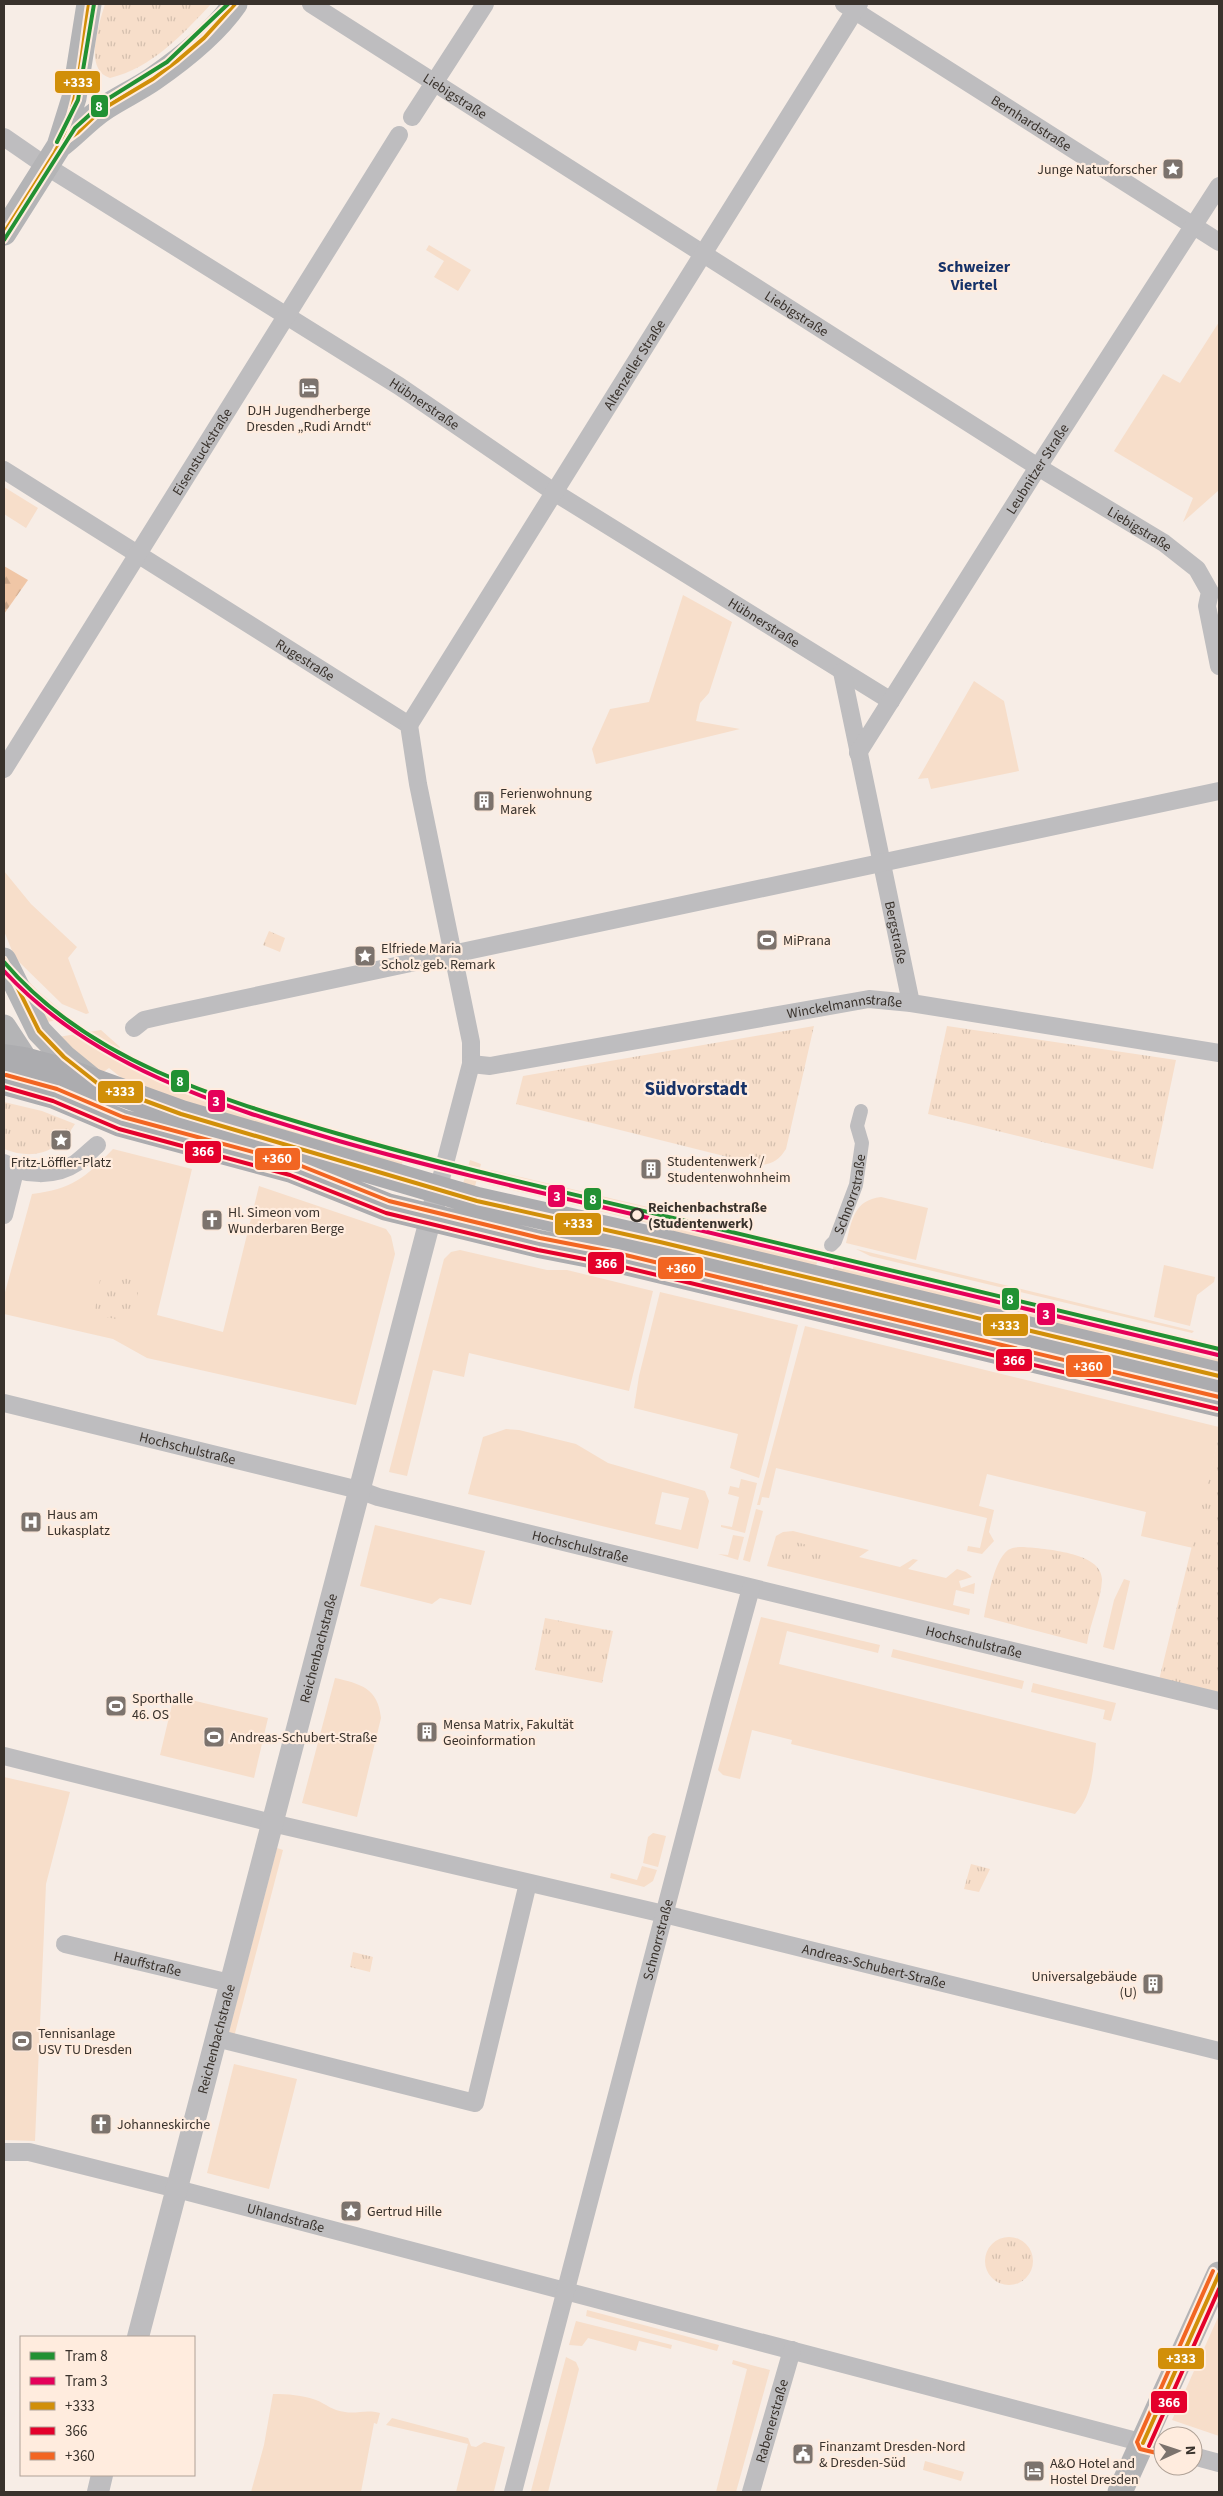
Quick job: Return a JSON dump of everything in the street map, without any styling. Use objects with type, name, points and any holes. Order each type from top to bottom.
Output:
[{"type":"main road","points":[[4,233],[53,156],[74,98],[89,4]]},
{"type":"main road","points":[[53,156],[101,110],[153,79],[177,61],[204,38],[236,4]]},
{"type":"main road","points":[[78,70],[82,82],[92,94],[106,100],[120,98]]},
{"type":"main road","points":[[4,960],[39,1031],[64,1057],[97,1083]]},
{"type":"main road","points":[[4,1027],[14,1060],[55,1095]]},
{"type":"main road","points":[[14,1060],[97,1083],[181,1114],[438,1190],[1219,1376]]},
{"type":"main road","points":[[4,1081],[55,1095],[122,1123],[292,1169],[367,1200],[430,1218],[539,1244],[660,1269],[1219,1403]]},
{"type":"main road","points":[[1160,2426],[1219,2274]]},
{"type":"main road","points":[[1120,2492],[1153,2445]]},
{"type":"street","name":"Liebigstraße","points":[[312,4],[1038,466],[1164,543],[1197,569],[1214,590],[1207,606],[1219,666]]},
{"type":"street","points":[[412,117],[436,83],[485,4]]},
{"type":"street","name":"Bernhardstraße","points":[[852,6],[1219,242]]},
{"type":"street","name":"Altenzeller Straße","points":[[409,725],[703,253],[852,6]]},
{"type":"street","name":"Eisenstuckstraße","points":[[4,769],[399,135]]},
{"type":"street","name":"Hübnerstraße","points":[[4,137],[53,156],[286,315],[399,386],[554,492],[890,701]]},
{"type":"street","name":"Leubnitzer Straße","points":[[858,753],[1038,466],[1219,186]]},
{"type":"street","name":"Rugestraße","points":[[4,470],[409,725]]},
{"type":"street","points":[[842,672],[882,864]]},
{"type":"street","points":[[409,725],[418,784],[454,955]]},
{"type":"street","points":[[134,1028],[144,1020],[166,1014],[454,955],[1219,791]]},
{"type":"street","name":"Bergstraße","points":[[882,864],[911,1003]]},
{"type":"street","name":"Reichenbachstraße","points":[[138,2336],[470,1064],[471,1042],[454,955]]},
{"type":"street","name":"Winckelmannstraße","points":[[470,1064],[490,1066],[869,999],[911,1003],[1219,1053]]},
{"type":"street","name":"Schnorrstraße","points":[[831,1245],[835,1242],[856,1185],[862,1143],[857,1126],[861,1111]]},
{"type":"street","points":[[4,1215],[10,1167],[47,1173],[75,1164],[97,1145]]},
{"type":"street","name":"Hochschulstraße","points":[[4,1403],[359,1490],[378,1497],[1219,1701]]},
{"type":"street","name":"Schnorrstraße","points":[[513,2492],[751,1588]]},
{"type":"street","name":"Andreas-Schubert-Straße","points":[[4,1756],[272,1823],[664,1914],[1219,2051]]},
{"type":"street","points":[[216,2038],[475,2103],[528,1883]]},
{"type":"street","name":"Hauffstraße","points":[[65,1944],[230,1984]]},
{"type":"street","name":"Uhlandstraße","points":[[4,2152],[29,2152],[1153,2445]]},
{"type":"street","name":"Rabenerstraße","points":[[751,2492],[792,2350]]},
{"type":"street","points":[[1203,2459],[1219,2464]]},
{"type":"street","points":[[98,2492],[102,2476]]},
{"type":"green space","points":[[105,4],[211,4],[178,38],[153,58],[125,73],[110,78],[102,73],[97,66],[95,56],[99,23]]},
{"type":"green space","points":[[429,245],[471,270],[458,291],[434,277],[444,261],[426,250]]},
{"type":"green space","points":[[1219,322],[1219,490],[1183,522],[1193,498],[1114,451],[1163,374],[1180,383]]},
{"type":"green space","points":[[4,487],[38,508],[26,528],[4,514]]},
{"type":"green space","points":[[4,566],[28,580],[4,614]]},
{"type":"green space","points":[[683,595],[732,622],[709,693],[700,703],[696,721],[740,729],[596,764],[592,749],[610,709],[649,702]]},
{"type":"green space","points":[[974,681],[1004,701],[1019,771],[931,789],[928,778],[918,779]]},
{"type":"green space","points":[[4,871],[31,904],[77,947],[68,958],[89,1013],[86,1014],[62,1004],[15,958],[4,931]]},
{"type":"green space","points":[[269,931],[285,938],[280,952],[263,945]]},
{"type":"green space","points":[[15,967],[38,991],[70,1018],[41,1023]]},
{"type":"green space","points":[[814,1026],[786,1149],[778,1159],[769,1164],[760,1165],[516,1104],[523,1076]]},
{"type":"green space","points":[[947,1026],[1176,1060],[1153,1169],[928,1114]]},
{"type":"green space","points":[[101,1030],[120,1047],[119,1050],[188,1081],[260,1107],[406,1149],[400,1171],[128,1083],[109,1068],[102,1073],[52,1038]]},
{"type":"green space","points":[[4,1102],[42,1111],[75,1124],[61,1141],[45,1152],[36,1154],[15,1153],[4,1149]]},
{"type":"green space","points":[[113,1149],[192,1169],[157,1315],[223,1332],[259,1186],[386,1229],[391,1236],[395,1254],[356,1405],[147,1358],[113,1339],[4,1314],[4,1296],[32,1194],[58,1189],[86,1175]]},
{"type":"green space","points":[[470,1160],[481,1164],[474,1190],[462,1187]]},
{"type":"green space","points":[[491,1170],[652,1208],[648,1223],[487,1184]]},
{"type":"green space","points":[[881,1197],[928,1208],[916,1260],[846,1243],[856,1212],[865,1202]]},
{"type":"green space","points":[[660,1211],[820,1250],[815,1271],[665,1235],[667,1228],[656,1225]]},
{"type":"green space","points":[[856,1249],[1194,1331],[1192,1333],[870,1256]]},
{"type":"green space","points":[[460,1250],[547,1270],[567,1270],[653,1291],[629,1391],[469,1353],[464,1377],[433,1370],[407,1476],[389,1472],[444,1259],[451,1252]]},
{"type":"green space","points":[[837,1254],[1219,1345],[1219,1368],[831,1275]]},
{"type":"green space","points":[[1164,1265],[1215,1277],[1214,1282],[1197,1295],[1190,1326],[1154,1317]]},
{"type":"green space","points":[[101,1274],[140,1281],[133,1322],[94,1315]]},
{"type":"green space","points":[[660,1292],[798,1325],[759,1478],[730,1468],[738,1434],[634,1408],[639,1376]]},
{"type":"green space","points":[[805,1326],[1219,1427],[1219,1436],[1193,1548],[1141,1536],[1146,1512],[987,1474],[979,1506],[994,1510],[989,1532],[994,1541],[982,1554],[967,1551],[968,1546],[980,1548],[987,1518],[776,1468],[769,1498],[762,1497],[760,1505],[757,1505]]},
{"type":"green space","points":[[506,1429],[519,1430],[576,1444],[608,1463],[705,1491],[709,1501],[698,1549],[468,1494],[483,1437]],"holes":[[[662,1492],[689,1498],[681,1530],[655,1524]]]},
{"type":"green space","points":[[1219,1436],[1219,1692],[1159,1680]]},
{"type":"green space","points":[[741,1479],[757,1483],[745,1533],[721,1527],[721,1525],[732,1527],[739,1497],[728,1494],[730,1486],[739,1488]]},
{"type":"green space","points":[[756,1509],[763,1511],[750,1562],[743,1560]]},
{"type":"green space","points":[[375,1525],[485,1551],[471,1605],[440,1598],[432,1604],[360,1586]]},
{"type":"green space","points":[[793,1531],[869,1550],[859,1557],[900,1567],[913,1559],[918,1560],[908,1569],[946,1578],[957,1569],[966,1572],[972,1577],[959,1581],[961,1588],[975,1583],[974,1594],[956,1590],[953,1605],[970,1609],[969,1615],[767,1566],[776,1536],[783,1532]]},
{"type":"green space","points":[[733,1535],[744,1537],[738,1560],[718,1554],[728,1555]]},
{"type":"green space","points":[[780,1538],[823,1549],[818,1570],[775,1559]]},
{"type":"green space","points":[[1024,1547],[1071,1554],[1093,1563],[1100,1571],[1101,1588],[1087,1644],[984,1617],[998,1563],[1008,1550]]},
{"type":"green space","points":[[1124,1579],[1130,1581],[1114,1650],[1103,1647],[1114,1600]]},
{"type":"green space","points":[[761,1617],[880,1645],[878,1653],[787,1631],[779,1664],[1096,1743],[1089,1790],[1081,1807],[1075,1814],[791,1744],[792,1740],[752,1730],[740,1779],[723,1775],[718,1770]]},
{"type":"green space","points":[[545,1618],[613,1631],[602,1683],[535,1670]]},
{"type":"green space","points":[[893,1649],[1024,1681],[1022,1689],[891,1657]]},
{"type":"green space","points":[[335,1678],[360,1685],[367,1689],[376,1700],[381,1718],[357,1817],[302,1803]]},
{"type":"green space","points":[[1033,1683],[1116,1703],[1111,1721],[1103,1719],[1105,1710],[1031,1692]]},
{"type":"green space","name":"Andreas-Schubert-Straße","points":[[174,1696],[268,1718],[254,1778],[160,1755]]},
{"type":"green space","name":"Tennisanlage USV TU Dresden","points":[[4,1777],[70,1792],[46,1884],[35,2141],[4,2140]]},
{"type":"green space","points":[[653,1833],[666,1836],[658,1867],[643,1863],[648,1837]]},
{"type":"green space","points":[[277,1848],[283,1850],[234,2037],[228,2035]]},
{"type":"green space","points":[[971,1864],[990,1869],[979,1892],[964,1889]]},
{"type":"green space","points":[[642,1866],[657,1870],[653,1881],[644,1887],[610,1878],[611,1873],[637,1880]]},
{"type":"green space","points":[[353,1952],[373,1957],[370,1972],[350,1967]]},
{"type":"green space","points":[[234,2064],[297,2079],[269,2189],[207,2173]]},
{"type":"green space","points":[[1004,2237],[1014,2237],[1026,2244],[1033,2256],[1033,2266],[1026,2278],[1014,2285],[1004,2285],[996,2281],[989,2274],[985,2266],[985,2256],[989,2248],[996,2241]]},
{"type":"green space","points":[[587,2310],[719,2345],[717,2351],[586,2316]]},
{"type":"green space","points":[[1219,2315],[1219,2436],[1203,2431],[1203,2426],[1190,2426],[1172,2420]]},
{"type":"green space","points":[[576,2321],[672,2345],[671,2349],[639,2341],[636,2351],[588,2338],[582,2346],[569,2345]]},
{"type":"green space","points":[[566,2357],[576,2362],[579,2369],[548,2492],[531,2491]]},
{"type":"green space","points":[[733,2360],[770,2370],[736,2492],[716,2492],[747,2369],[732,2364]]},
{"type":"green space","points":[[273,2394],[305,2397],[341,2411],[380,2413],[377,2424],[374,2423],[361,2492],[251,2492],[264,2445]]},
{"type":"green space","points":[[392,2418],[468,2438],[471,2446],[476,2447],[484,2442],[505,2447],[494,2491],[456,2492],[468,2444],[386,2425]]},
{"type":"green space","points":[[925,2461],[964,2472],[961,2481],[923,2470]]},
{"type":"tram line","name":"8","points":[[57,142],[78,100],[94,4]]},
{"type":"tram line","name":"8","points":[[4,240],[75,128],[106,100],[167,62],[228,4]]},
{"type":"tram line","name":"8","points":[[4,962],[38,996],[75,1026],[115,1051],[158,1072],[202,1090],[294,1121],[470,1169],[1219,1349]]},
{"type":"tram line","name":"3","points":[[4,971],[39,1004],[77,1033],[117,1057],[203,1097],[248,1113],[381,1153],[466,1175],[1218,1355]]},
{"type":"transit line","name":"+333","points":[[53,156],[62,139],[74,101],[89,4]]},
{"type":"transit line","name":"+333","points":[[4,233],[59,146],[77,133],[101,110],[153,79],[177,61],[204,38],[235,4]]},
{"type":"transit line","name":"+333","points":[[4,960],[39,1031],[64,1057],[97,1083],[181,1114],[477,1201],[660,1242],[1219,1376]]},
{"type":"transit line","name":"+360","points":[[6,1075],[57,1089],[123,1117],[294,1163],[389,1201],[540,1238],[617,1253],[1219,1397]]},
{"type":"transit line","name":"366","points":[[4,1087],[53,1101],[119,1129],[290,1175],[386,1213],[538,1250],[615,1265],[1218,1409]]},
{"type":"transit line","name":"+360","points":[[1153,2452],[1140,2449],[1137,2442],[1213,2271]]},
{"type":"transit line","name":"+333","points":[[1143,2443],[1219,2274]]},
{"type":"transit line","name":"366","points":[[1149,2446],[1219,2289]]},
{"type":"place","name":"Junge Naturforscher","points":[[1173,169]]},
{"type":"place","name":"DJH Jugendherberge Dresden „Rudi Arndt“","points":[[309,388]]},
{"type":"place","name":"Ferienwohnung Marek","points":[[484,801]]},
{"type":"place","name":"MiPrana","points":[[767,940]]},
{"type":"place","name":"Elfriede Maria Scholz geb. Remark","points":[[365,956]]},
{"type":"place","name":"Fritz-Löffler-Platz","points":[[61,1140]]},
{"type":"place","name":"Studentenwerk / Studentenwohnheim","points":[[651,1169]]},
{"type":"place","name":"Reichenbachstraße (Studentenwerk)","points":[[637,1215]]},
{"type":"place","name":"Hl. Simeon vom Wunderbaren Berge","points":[[212,1220]]},
{"type":"place","name":"Haus am Lukasplatz","points":[[31,1522]]},
{"type":"place","name":"Sporthalle 46. OS","points":[[116,1706]]},
{"type":"place","name":"Mensa Matrix, Fakultät Geoinformation","points":[[427,1732]]},
{"type":"place","name":"Andreas-Schubert-Straße","points":[[214,1737]]},
{"type":"place","name":"Universalgebäude (U)","points":[[1153,1984]]},
{"type":"place","name":"Tennisanlage USV TU Dresden","points":[[22,2041]]},
{"type":"place","name":"Johanneskirche","points":[[101,2124]]},
{"type":"place","name":"Gertrud Hille","points":[[351,2211]]},
{"type":"place","name":"Finanzamt Dresden-Nord & Dresden-Süd","points":[[803,2454]]},
{"type":"place","name":"A&O Hotel and Hostel Dresden","points":[[1034,2471]]},
{"type":"district","name":"Schweizer Viertel","points":[[974,275]]},
{"type":"district","name":"Südvorstadt","points":[[696,1088]]}]
